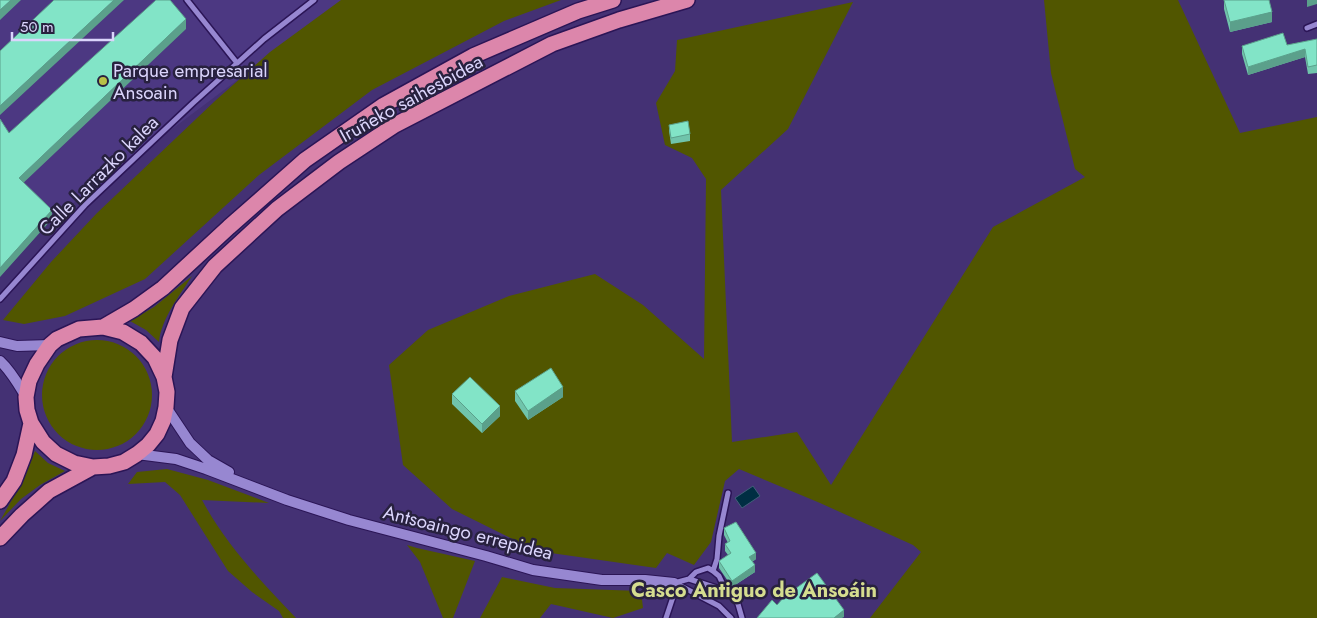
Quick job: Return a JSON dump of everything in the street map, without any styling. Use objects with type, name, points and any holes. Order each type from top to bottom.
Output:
[{"type":"highway","name":"Iruñeko saihesbidea","points":[[103,327],[134,309],[163,288],[306,160],[384,105],[474,56],[578,11],[613,0]]},
{"type":"highway","name":"Iruñeko saihesbidea","points":[[164,377],[170,340],[182,308],[215,266],[277,209],[339,162],[396,125],[552,44],[618,20],[687,0]]},
{"type":"highway","points":[[103,327],[123,332],[141,342],[155,358],[164,377],[167,392],[166,407],[163,421],[148,445],[124,462],[93,467],[74,463],[56,454],[43,442],[31,423],[26,397],[28,381],[50,345],[57,339],[79,329],[103,327]]},
{"type":"highway","points":[[0,501],[14,481],[24,455],[31,423]]},
{"type":"highway","points":[[0,538],[48,491],[93,467]]},
{"type":"street","points":[[187,0],[237,63]]},
{"type":"street","name":"Calle Larrazko kalea","points":[[0,299],[84,206],[237,63],[314,0]]},
{"type":"street","points":[[1307,28],[1317,24]]},
{"type":"street","points":[[0,342],[17,346],[50,345]]},
{"type":"street","points":[[0,360],[26,397]]},
{"type":"street","name":"Antsoaingo errepidea","points":[[166,407],[190,444],[208,460],[259,489]]},
{"type":"street","name":"Antsoaingo errepidea","points":[[137,454],[176,459],[287,500],[349,520],[533,570],[602,580],[645,580],[674,583]]},
{"type":"street","points":[[713,570],[717,558],[719,536],[728,494]]},
{"type":"street","points":[[674,583],[689,579],[696,572],[708,568],[719,576],[726,591]]},
{"type":"street","points":[[689,579],[726,591],[733,596],[738,604],[742,618]]},
{"type":"street","points":[[666,618],[674,594],[674,583]]},
{"type":"street","points":[[674,583],[719,606],[731,618]]},
{"type":"shaded area","points":[[0,0],[344,0],[52,219],[0,277]]},
{"type":"shaded area","points":[[341,0],[561,0],[504,21],[372,90],[259,175],[145,279],[65,316],[24,324],[3,320],[51,262],[97,213],[216,100],[270,52]]},
{"type":"shaded area","points":[[1044,0],[1178,0],[1240,133],[1317,117],[1317,618],[870,618],[921,552],[913,545],[739,469],[725,481],[711,542],[694,565],[667,553],[656,568],[537,551],[452,509],[403,465],[389,365],[428,330],[509,296],[595,274],[643,305],[704,359],[706,179],[692,158],[665,145],[656,103],[675,71],[677,40],[853,2],[788,129],[721,190],[732,442],[797,432],[831,485],[993,227],[1085,177],[1075,169],[1051,73]]},
{"type":"shaded area","points":[[192,276],[167,316],[160,333],[159,342],[146,330],[130,321],[154,307]]},
{"type":"shaded area","points":[[97,340],[118,345],[136,356],[147,374],[152,395],[147,416],[136,434],[118,445],[97,450],[76,445],[58,434],[47,416],[42,395],[47,374],[58,356],[76,345]]},
{"type":"shaded area","points":[[35,451],[48,463],[65,471],[40,485],[21,499],[0,521],[23,478]]},
{"type":"shaded area","points":[[167,469],[208,480],[269,503],[202,500],[233,547],[296,618],[283,618],[279,611],[252,592],[228,571],[180,495],[165,482],[128,484],[137,472]]},
{"type":"shaded area","points":[[407,545],[475,561],[453,618],[443,618],[420,562]]},
{"type":"shaded area","points":[[502,577],[555,588],[641,591],[643,608],[613,618],[551,604],[540,618],[480,618]]},
{"type":"water","points":[[753,486],[760,496],[742,508],[735,498]]},
{"type":"building","points":[[0,0],[11,0],[0,10]]},
{"type":"building","name":"Parque empresarial Ansoain","points":[[54,0],[114,0],[0,106],[0,51]]},
{"type":"building","name":"Parque empresarial Ansoain","points":[[156,0],[170,0],[186,19],[19,178],[52,210],[0,268],[0,119],[9,133]]},
{"type":"building","points":[[1224,0],[1269,0],[1272,12],[1230,22]]},
{"type":"building","points":[[1283,33],[1287,45],[1317,39],[1317,65],[1308,67],[1305,49],[1248,67],[1242,46]]},
{"type":"building","points":[[688,121],[690,134],[671,138],[669,125]]},
{"type":"building","points":[[551,368],[563,387],[528,411],[515,391]]},
{"type":"building","points":[[470,377],[500,406],[482,424],[452,394]]},
{"type":"building","points":[[736,522],[756,553],[749,557],[755,565],[732,581],[719,561],[731,553],[725,544],[730,541],[724,528]]},
{"type":"building","points":[[817,573],[844,610],[834,618],[757,618],[772,600],[777,605],[784,597]]},
{"type":"place","name":"Parque empresarial Ansoain","points":[[103,81]]},
{"type":"district","name":"Casco Antiguo de Ansoáin","points":[[754,590]]}]
